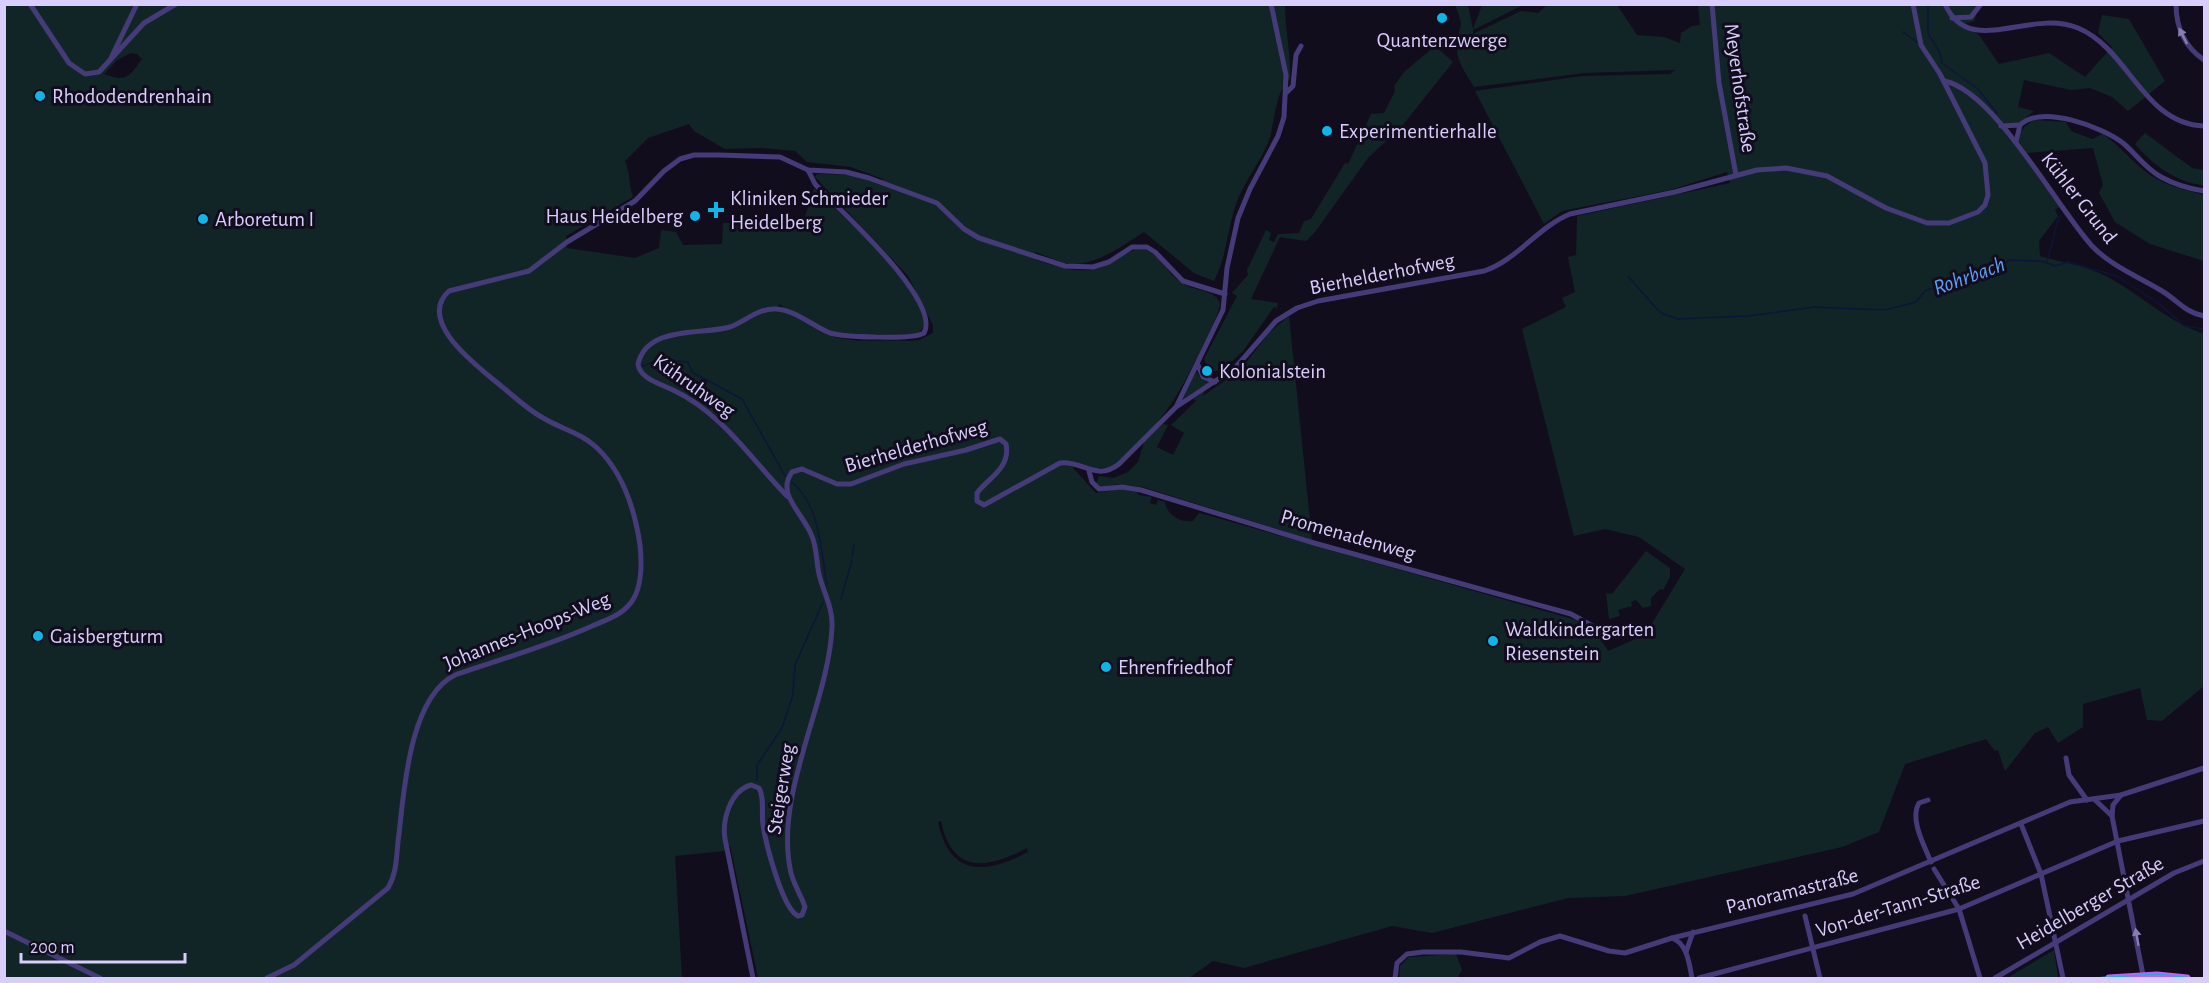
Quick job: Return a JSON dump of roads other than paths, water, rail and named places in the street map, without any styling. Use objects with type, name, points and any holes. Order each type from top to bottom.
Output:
[{"type":"main road","points":[[2109,978],[2143,975],[2187,978]]},
{"type":"street","points":[[30,4],[65,58],[77,70],[95,73],[111,60],[149,19],[176,4]]},
{"type":"street","points":[[111,60],[137,4]]},
{"type":"street","points":[[1176,407],[1222,312],[1229,259],[1238,218],[1278,135],[1287,92],[1285,69],[1271,4]]},
{"type":"street","name":"Meyerhofstraße","points":[[1712,4],[1719,83],[1736,175]]},
{"type":"street","name":"Bierhelderhofweg","points":[[790,499],[788,482],[790,474],[796,470],[803,470],[837,484],[851,484],[904,464],[966,450],[995,439],[1004,441],[1007,452],[996,475],[977,493],[976,499],[981,504],[990,503],[1059,464],[1068,463],[1089,471],[1103,472],[1117,466],[1176,407],[1242,361],[1276,321],[1301,306],[1484,271],[1497,266],[1557,220],[1570,214],[1676,192],[1736,175],[1776,168],[1819,173],[1896,212],[1926,223],[1949,223],[1975,214],[1983,207],[1987,198],[1986,166],[1944,81],[1921,45],[1913,4]]},
{"type":"street","points":[[1945,4],[1952,18],[1962,27],[1974,31],[2044,22],[2079,28],[2107,46],[2137,85],[2170,115],[2190,124],[2205,126]]},
{"type":"street","points":[[1952,18],[1971,17],[1981,4]]},
{"type":"street","points":[[2176,4],[2182,34],[2202,58],[2205,51]]},
{"type":"street","points":[[1287,92],[1294,84],[1296,56],[1301,46]]},
{"type":"street","name":"Kühler Grund","points":[[1944,81],[1961,87],[2001,126],[2088,241],[2101,254],[2166,294],[2191,313],[2205,316]]},
{"type":"street","points":[[2001,126],[2020,124],[2030,117],[2037,116],[2088,125],[2116,139],[2161,177],[2205,191]]},
{"type":"street","points":[[2016,144],[2020,124]]},
{"type":"street","name":"Johannes-Hoops-Weg","points":[[267,978],[294,964],[388,888],[395,870],[402,812],[416,737],[428,699],[440,684],[455,675],[567,637],[618,614],[631,603],[637,589],[640,567],[638,538],[626,493],[613,469],[587,439],[533,412],[460,351],[442,321],[440,310],[442,298],[449,291],[514,277],[533,269],[567,242],[635,201],[664,171],[686,157],[719,154],[780,157],[808,170]]},
{"type":"street","points":[[808,170],[854,173],[921,196],[940,204],[964,229],[979,238],[1065,266],[1093,267],[1109,261],[1132,247],[1147,247],[1155,252],[1183,281],[1226,294]]},
{"type":"street","name":"Kühruhweg","points":[[790,499],[720,422],[691,400],[643,375],[638,364],[647,349],[671,335],[727,327],[769,309],[792,313],[841,336],[912,338],[924,333],[927,321],[908,280],[814,184],[808,170]]},
{"type":"street","points":[[1197,364],[1203,377],[1215,382]]},
{"type":"street","name":"Promenadenweg","points":[[1089,471],[1092,482],[1099,489],[1122,487],[1141,490],[1314,543],[1571,614],[1605,633]]},
{"type":"street","name":"Steigerweg","points":[[753,978],[725,839],[725,818],[733,801],[743,789],[751,785],[759,788],[765,832],[777,875],[791,912],[798,916],[802,915],[805,907],[793,881],[789,830],[802,755],[829,654],[832,633],[831,609],[819,575],[813,538],[790,499]]},
{"type":"street","points":[[2066,758],[2069,775],[2091,799],[2112,816]]},
{"type":"street","name":"Panoramastraße","points":[[1395,978],[1397,963],[1410,953],[1461,951],[1509,958],[1544,940],[1560,936],[1609,951],[1625,953],[1693,932],[1853,894],[2070,802],[2121,795],[2205,768]]},
{"type":"street","points":[[2121,795],[2114,805],[2112,816],[2143,975]]},
{"type":"street","points":[[1928,800],[1919,803],[1916,811],[1920,834],[1931,862]]},
{"type":"street","name":"Von-der-Tann-Straße","points":[[1699,978],[1959,909],[2118,841],[2205,821]]},
{"type":"street","points":[[2021,824],[2041,874],[2063,978]]},
{"type":"street","name":"Heidelberger Straße","points":[[1995,978],[2185,868],[2205,861]]},
{"type":"street","points":[[1934,869],[1959,909],[1980,978]]},
{"type":"street","points":[[1805,916],[1820,978]]},
{"type":"street","points":[[4,931],[100,978]]},
{"type":"street","points":[[1686,952],[1693,932]]},
{"type":"street","points":[[1672,938],[1679,941],[1686,952],[1692,978]]},
{"type":"waterway","points":[[1928,4],[1928,33],[1940,53],[1942,63],[1978,89],[1997,113]]},
{"type":"waterway","points":[[1903,32],[1917,42]]},
{"type":"waterway","points":[[2047,262],[2059,216]]},
{"type":"waterway","name":"Rohrbach","points":[[1628,276],[1663,314],[1678,319],[1748,316],[1814,307],[1885,310],[1916,302],[1926,290],[1974,278],[2010,260],[2041,261],[2055,266],[2068,262],[2117,276],[2162,306],[2184,326],[2204,329]]},
{"type":"waterway","points":[[641,367],[660,359],[688,362],[692,372],[742,399],[785,476]]},
{"type":"waterway","points":[[791,481],[801,491],[814,516],[827,584]]},
{"type":"waterway","points":[[852,557],[854,545]]},
{"type":"waterway","points":[[841,599],[852,560]]},
{"type":"waterway","points":[[757,780],[757,765],[782,728],[793,695],[795,665],[823,602]]},
{"type":"tram line","points":[[2095,978],[2157,974],[2192,978]]},
{"type":"place","name":"Quantenzwerge","points":[[1442,18]]},
{"type":"place","name":"Rhododendrenhain","points":[[40,96]]},
{"type":"place","name":"Experimentierhalle","points":[[1327,131]]},
{"type":"place","name":"Kliniken Schmieder Heidelberg","points":[[716,210]]},
{"type":"place","name":"Haus Heidelberg","points":[[695,216]]},
{"type":"place","name":"Arboretum I","points":[[203,219]]},
{"type":"place","name":"Kolonialstein","points":[[1207,371]]},
{"type":"place","name":"Gaisbergturm","points":[[38,636]]},
{"type":"place","name":"Waldkindergarten Riesenstein","points":[[1493,641]]},
{"type":"place","name":"Ehrenfriedhof","points":[[1106,667]]}]
